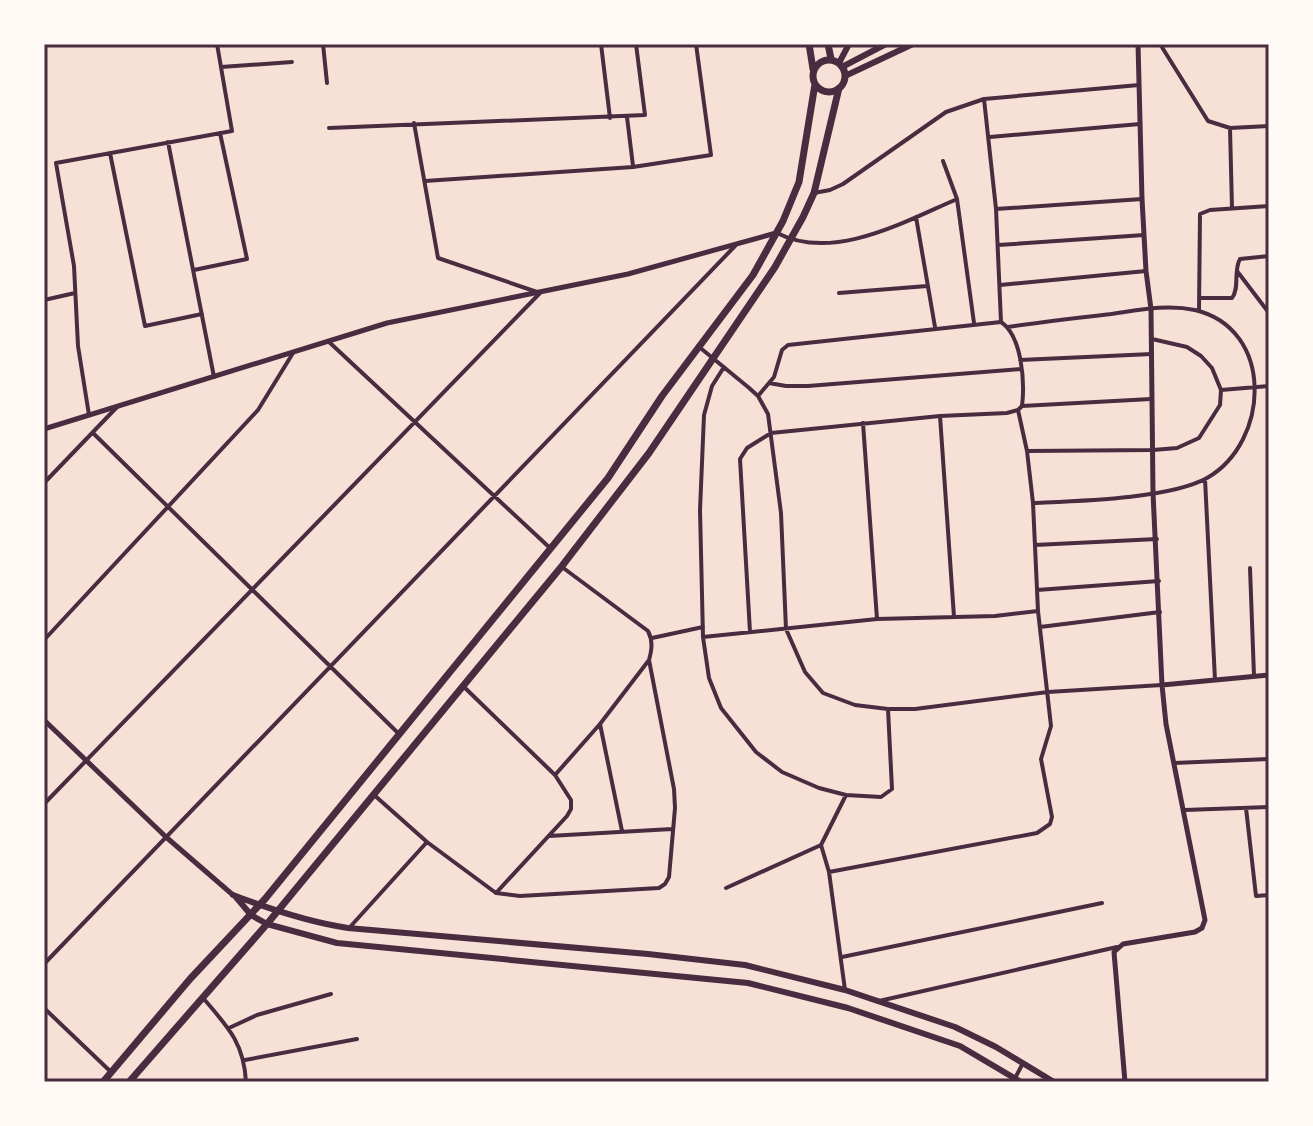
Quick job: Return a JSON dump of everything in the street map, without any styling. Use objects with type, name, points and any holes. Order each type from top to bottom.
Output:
[{"type":"main road","points":[[103,1082],[190,979],[260,905],[608,478],[698,346],[753,275],[777,233],[799,182],[815,84],[809,44]]},
{"type":"main road","points":[[828,44],[839,66]]},
{"type":"main road","points":[[129,1082],[267,924],[562,566],[649,453],[775,267],[814,193],[839,88],[839,66],[849,44]]},
{"type":"main road","points":[[839,66],[886,44]]},
{"type":"main road","points":[[813,71],[818,63],[839,66],[913,44]]},
{"type":"main road","points":[[815,84],[826,92],[839,88]]},
{"type":"main road","points":[[233,895],[314,923],[348,928],[727,962],[845,990],[955,1027],[1054,1082]]},
{"type":"main road","points":[[233,895],[251,915],[267,924],[337,943],[748,983],[848,1008],[960,1046],[1016,1081]]},
{"type":"street","points":[[89,415],[78,346],[74,266],[56,163],[232,131],[217,44]]},
{"type":"street","points":[[323,44],[327,83]]},
{"type":"street","points":[[601,44],[610,118]]},
{"type":"street","points":[[329,128],[645,115],[636,44]]},
{"type":"street","points":[[425,181],[633,167],[711,155],[696,44]]},
{"type":"street","points":[[876,1001],[1123,944],[1195,932],[1202,928],[1205,920],[1166,724],[1162,685],[1153,493],[1151,309],[1142,199],[1138,44]]},
{"type":"street","points":[[1160,44],[1202,114],[1215,125],[1230,128],[1269,126]]},
{"type":"street","points":[[221,67],[292,62]]},
{"type":"street","points":[[814,193],[843,184],[946,112],[984,99],[1139,85]]},
{"type":"street","points":[[984,99],[996,209],[1001,322]]},
{"type":"street","points":[[627,117],[633,167]]},
{"type":"street","points":[[414,123],[438,258],[540,293]]},
{"type":"street","points":[[990,137],[1140,124]]},
{"type":"street","points":[[1230,128],[1232,208]]},
{"type":"street","points":[[194,270],[247,259],[220,133]]},
{"type":"street","points":[[168,142],[214,377]]},
{"type":"street","points":[[110,153],[145,326],[202,314]]},
{"type":"street","points":[[943,161],[957,199],[974,324]]},
{"type":"street","points":[[44,429],[387,323],[628,274],[777,233],[790,240],[816,244],[855,238],[957,199]]},
{"type":"street","points":[[996,209],[1142,199]]},
{"type":"street","points":[[1199,311],[1200,214],[1210,210],[1269,206]]},
{"type":"street","points":[[916,217],[935,327]]},
{"type":"street","points":[[998,245],[1144,235]]},
{"type":"street","points":[[44,964],[737,244]]},
{"type":"street","points":[[1199,298],[1227,299],[1234,296],[1237,262],[1242,258],[1269,256]]},
{"type":"street","points":[[1236,269],[1269,313]]},
{"type":"street","points":[[1000,285],[1146,271]]},
{"type":"street","points":[[839,293],[927,286]]},
{"type":"street","points":[[44,300],[75,293]]},
{"type":"street","points":[[44,804],[540,293]]},
{"type":"street","points":[[1008,327],[1174,307],[1213,317],[1244,345],[1253,365],[1253,410],[1240,445],[1225,464],[1205,479],[1153,493],[1033,503]]},
{"type":"street","points":[[758,396],[769,383],[782,350],[788,345],[1001,322],[1008,327],[1020,360],[1020,408],[1033,503],[1038,611],[1051,734],[1041,759],[1052,817],[1046,829],[829,872]]},
{"type":"street","points":[[1027,451],[1153,450],[1177,448],[1199,438],[1220,405],[1221,390],[1212,368],[1187,347],[1152,339]]},
{"type":"street","points":[[328,341],[550,548]]},
{"type":"street","points":[[698,346],[758,396],[768,414],[781,513],[786,629],[805,672],[823,693],[847,703],[915,709],[1048,692],[1269,675]]},
{"type":"street","points":[[44,640],[258,410],[293,353]]},
{"type":"street","points":[[1020,360],[1152,354]]},
{"type":"street","points":[[724,367],[712,386],[704,415],[700,510],[703,637],[709,678],[721,708],[756,752],[782,772],[819,788],[846,795],[881,797],[892,789],[888,709]]},
{"type":"street","points":[[769,383],[808,386],[1020,369]]},
{"type":"street","points":[[1221,390],[1269,386]]},
{"type":"street","points":[[750,632],[740,459],[747,448],[771,433],[940,416],[1007,413],[1020,408],[1151,399]]},
{"type":"street","points":[[44,483],[118,407]]},
{"type":"street","points":[[940,416],[954,617]]},
{"type":"street","points":[[863,423],[877,619]]},
{"type":"street","points":[[93,433],[399,734]]},
{"type":"street","points":[[1205,479],[1215,680]]},
{"type":"street","points":[[1035,545],[1157,539]]},
{"type":"street","points":[[373,794],[427,842],[496,893],[520,896],[659,888],[665,884],[669,877],[674,789],[649,660],[652,638],[648,631],[562,566]]},
{"type":"street","points":[[1250,568],[1254,676]]},
{"type":"street","points":[[1037,590],[1159,581]]},
{"type":"street","points":[[703,637],[877,619],[1038,611]]},
{"type":"street","points":[[1040,627],[1160,612]]},
{"type":"street","points":[[652,638],[703,627]]},
{"type":"street","points":[[555,775],[600,724],[649,660]]},
{"type":"street","points":[[463,686],[555,775],[568,792],[571,809],[496,893]]},
{"type":"street","points":[[44,720],[166,837],[233,895]]},
{"type":"street","points":[[600,724],[622,831]]},
{"type":"street","points":[[1174,763],[1269,759]]},
{"type":"street","points":[[726,888],[821,845],[846,795]]},
{"type":"street","points":[[1185,810],[1269,807]]},
{"type":"street","points":[[1246,808],[1256,896],[1269,895]]},
{"type":"street","points":[[546,837],[673,829]]},
{"type":"street","points":[[348,928],[427,842]]},
{"type":"street","points":[[821,845],[829,872],[845,990]]},
{"type":"street","points":[[842,957],[1102,903]]},
{"type":"street","points":[[1117,947],[1114,952],[1125,1082]]},
{"type":"street","points":[[229,1028],[257,1015],[331,994]]},
{"type":"street","points":[[201,996],[229,1028],[245,1060],[246,1082]]},
{"type":"street","points":[[44,1008],[111,1072]]},
{"type":"street","points":[[245,1060],[357,1039]]},
{"type":"street","points":[[1016,1081],[1023,1063]]}]
